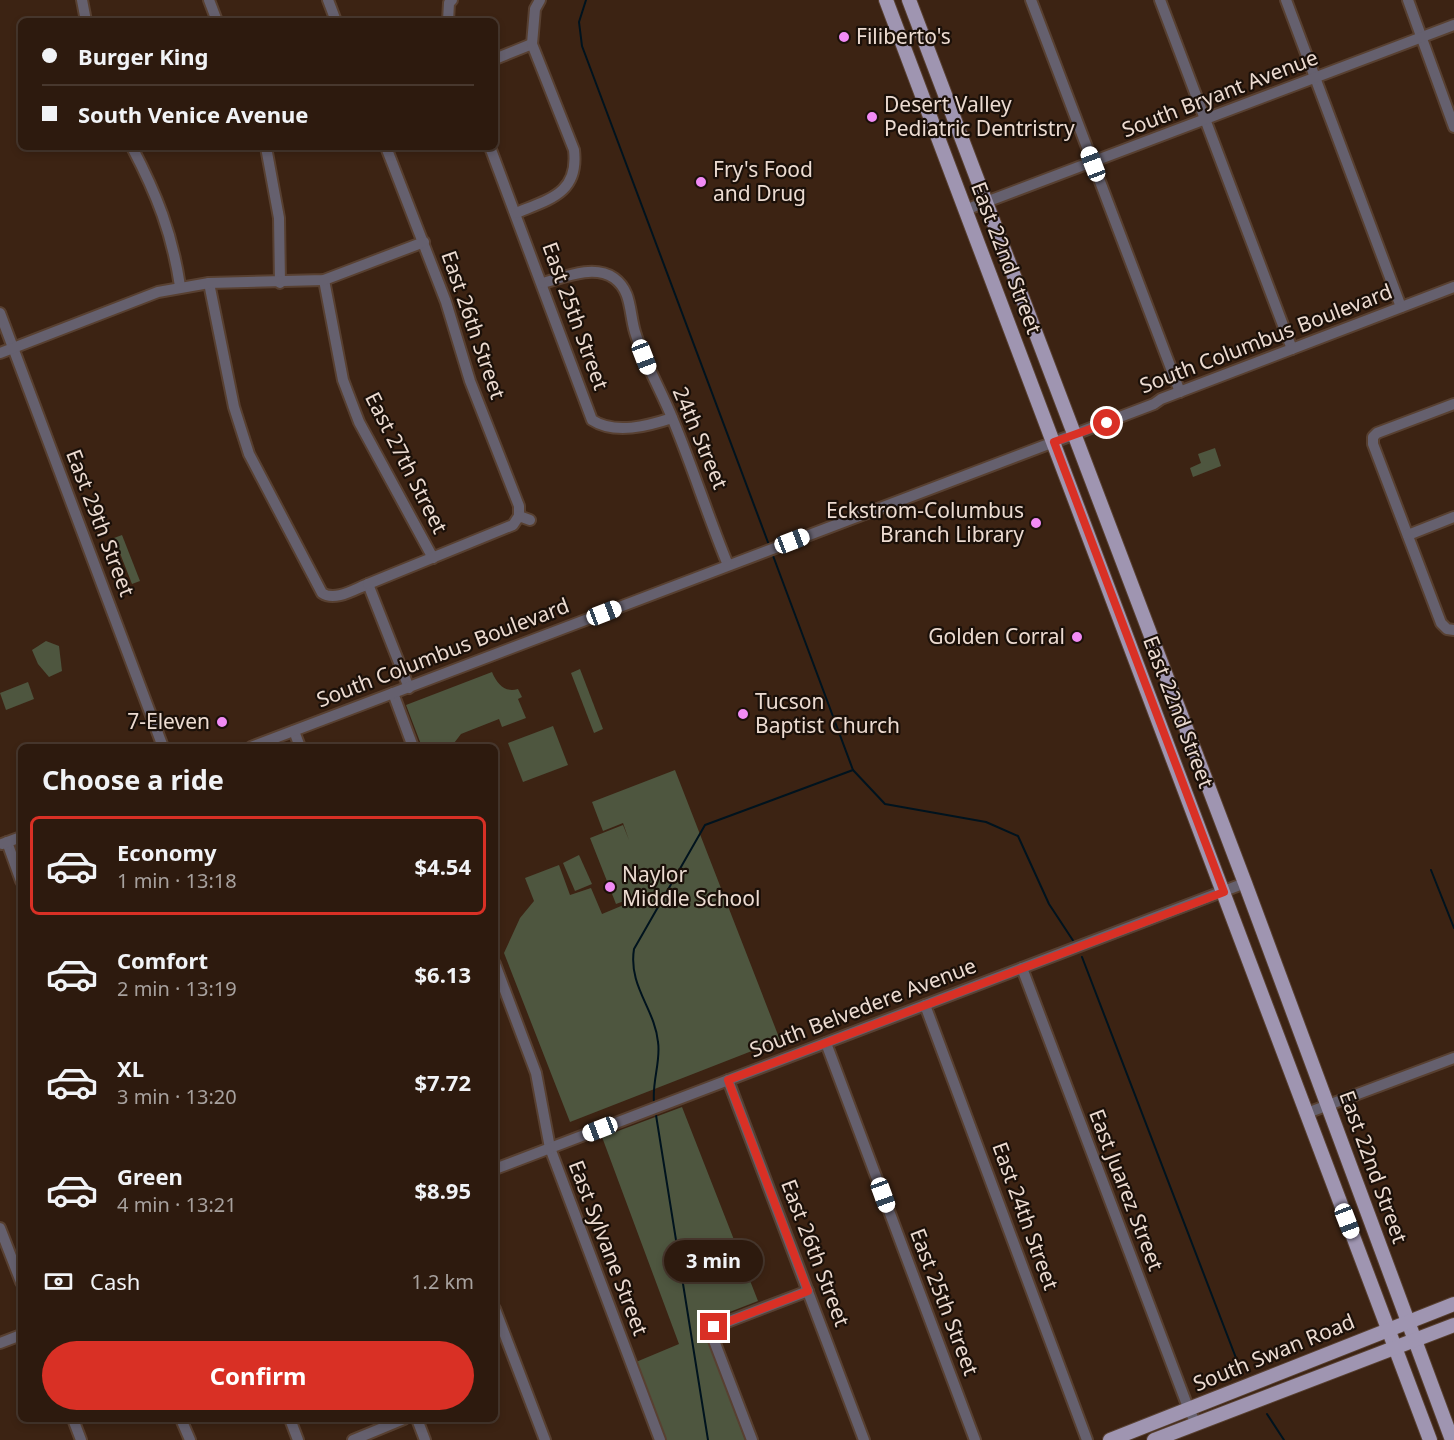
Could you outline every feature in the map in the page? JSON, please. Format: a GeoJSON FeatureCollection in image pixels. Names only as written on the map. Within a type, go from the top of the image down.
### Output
{"type":"FeatureCollection","features":[{"type":"Feature","properties":{"kind":"main road","name":"East 22nd Street"},"geometry":{"type":"LineString","coordinates":[[886,0],[1430,1440]]}},
{"type":"Feature","properties":{"kind":"main road","name":"East 22nd Street"},"geometry":{"type":"LineString","coordinates":[[909,0],[1245,884],[1452,1440]]}},
{"type":"Feature","properties":{"kind":"main road","name":"South Swan Road"},"geometry":{"type":"LineString","coordinates":[[1110,1440],[1454,1304]]}},
{"type":"Feature","properties":{"kind":"main road","name":"South Swan Road"},"geometry":{"type":"LineString","coordinates":[[1154,1440],[1454,1325]]}},
{"type":"Feature","properties":{"kind":"street"},"geometry":{"type":"LineString","coordinates":[[82,0],[85,18]]}},
{"type":"Feature","properties":{"kind":"street"},"geometry":{"type":"LineString","coordinates":[[209,0],[216,18]]}},
{"type":"Feature","properties":{"kind":"street"},"geometry":{"type":"LineString","coordinates":[[328,0],[335,18]]}},
{"type":"Feature","properties":{"kind":"street"},"geometry":{"type":"LineString","coordinates":[[448,18],[449,3],[452,0]]}},
{"type":"Feature","properties":{"kind":"street"},"geometry":{"type":"LineString","coordinates":[[516,213],[563,191],[572,179],[576,165],[574,150],[532,44],[535,9],[540,0]]}},
{"type":"Feature","properties":{"kind":"street"},"geometry":{"type":"LineString","coordinates":[[1031,0],[1180,392]]}},
{"type":"Feature","properties":{"kind":"street"},"geometry":{"type":"LineString","coordinates":[[1160,0],[1292,350]]}},
{"type":"Feature","properties":{"kind":"street"},"geometry":{"type":"LineString","coordinates":[[1286,0],[1401,307]]}},
{"type":"Feature","properties":{"kind":"street"},"geometry":{"type":"LineString","coordinates":[[1408,0],[1454,127]]}},
{"type":"Feature","properties":{"kind":"street","name":"South Bryant Avenue"},"geometry":{"type":"LineString","coordinates":[[965,210],[1093,164],[1454,25]]}},
{"type":"Feature","properties":{"kind":"street"},"geometry":{"type":"LineString","coordinates":[[498,58],[532,44]]}},
{"type":"Feature","properties":{"kind":"street"},"geometry":{"type":"LineString","coordinates":[[133,150],[164,212],[171,235],[180,286]]}},
{"type":"Feature","properties":{"kind":"street"},"geometry":{"type":"LineString","coordinates":[[267,150],[279,218],[280,283]]}},
{"type":"Feature","properties":{"kind":"street","name":"East 26th Street"},"geometry":{"type":"LineString","coordinates":[[387,150],[446,302],[470,381],[524,518],[513,525],[433,558]]}},
{"type":"Feature","properties":{"kind":"street","name":"East 25th Street"},"geometry":{"type":"LineString","coordinates":[[491,150],[543,283],[592,420],[603,427],[620,428],[672,418]]}},
{"type":"Feature","properties":{"kind":"street"},"geometry":{"type":"LineString","coordinates":[[0,352],[141,297],[180,286],[324,280],[424,242]]}},
{"type":"Feature","properties":{"kind":"street","name":"24th Street"},"geometry":{"type":"LineString","coordinates":[[543,283],[575,274],[601,272],[620,282],[627,296],[634,330],[650,373],[672,418],[711,516],[716,521],[730,564]]}},
{"type":"Feature","properties":{"kind":"street","name":"East 27th Street"},"geometry":{"type":"LineString","coordinates":[[324,280],[344,380],[359,422],[433,558]]}},
{"type":"Feature","properties":{"kind":"street"},"geometry":{"type":"LineString","coordinates":[[209,283],[234,407],[249,454],[325,599],[433,558]]}},
{"type":"Feature","properties":{"kind":"street","name":"South Columbus Boulevard"},"geometry":{"type":"LineString","coordinates":[[259,744],[1073,435],[1454,287]]}},
{"type":"Feature","properties":{"kind":"street","name":"East 29th Street"},"geometry":{"type":"LineString","coordinates":[[0,313],[163,744]]}},
{"type":"Feature","properties":{"kind":"street"},"geometry":{"type":"LineString","coordinates":[[1447,630],[1441,623],[1373,444],[1373,437],[1377,433],[1454,404]]}},
{"type":"Feature","properties":{"kind":"street"},"geometry":{"type":"LineString","coordinates":[[1408,535],[1454,517]]}},
{"type":"Feature","properties":{"kind":"street"},"geometry":{"type":"LineString","coordinates":[[368,584],[409,688]]}},
{"type":"Feature","properties":{"kind":"street"},"geometry":{"type":"LineString","coordinates":[[393,693],[412,744]]}},
{"type":"Feature","properties":{"kind":"street"},"geometry":{"type":"LineString","coordinates":[[294,731],[299,744]]}},
{"type":"Feature","properties":{"kind":"street"},"geometry":{"type":"LineString","coordinates":[[18,838],[3,844],[18,875]]}},
{"type":"Feature","properties":{"kind":"street","name":"South Belvedere Avenue"},"geometry":{"type":"LineString","coordinates":[[498,1168],[1245,884]]}},
{"type":"Feature","properties":{"kind":"street","name":"East Juarez Street"},"geometry":{"type":"LineString","coordinates":[[1022,969],[1189,1410],[1197,1424]]}},
{"type":"Feature","properties":{"kind":"street","name":"East Sylvane Street"},"geometry":{"type":"LineString","coordinates":[[498,972],[536,1073],[550,1148],[660,1440]]}},
{"type":"Feature","properties":{"kind":"street","name":"East 24th Street"},"geometry":{"type":"LineString","coordinates":[[925,1005],[1087,1440]]}},
{"type":"Feature","properties":{"kind":"street","name":"East 25th Street"},"geometry":{"type":"LineString","coordinates":[[826,1043],[975,1440]]}},
{"type":"Feature","properties":{"kind":"street"},"geometry":{"type":"LineString","coordinates":[[1307,1113],[1454,1058]]}},
{"type":"Feature","properties":{"kind":"street","name":"East 26th Street"},"geometry":{"type":"LineString","coordinates":[[728,1080],[864,1440]]}},
{"type":"Feature","properties":{"kind":"street"},"geometry":{"type":"LineString","coordinates":[[0,1228],[18,1274]]}},
{"type":"Feature","properties":{"kind":"street"},"geometry":{"type":"LineString","coordinates":[[752,1440],[713,1338],[714,1327],[808,1291]]}},
{"type":"Feature","properties":{"kind":"street"},"geometry":{"type":"LineString","coordinates":[[498,1317],[545,1440]]}},
{"type":"Feature","properties":{"kind":"street"},"geometry":{"type":"LineString","coordinates":[[0,1343],[18,1336]]}},
{"type":"Feature","properties":{"kind":"street"},"geometry":{"type":"LineString","coordinates":[[74,1422],[81,1440]]}},
{"type":"Feature","properties":{"kind":"street"},"geometry":{"type":"LineString","coordinates":[[183,1422],[190,1440]]}},
{"type":"Feature","properties":{"kind":"street"},"geometry":{"type":"LineString","coordinates":[[291,1422],[298,1440]]}},
{"type":"Feature","properties":{"kind":"street"},"geometry":{"type":"LineString","coordinates":[[352,1440],[397,1422]]}},
{"type":"Feature","properties":{"kind":"street"},"geometry":{"type":"LineString","coordinates":[[418,1422],[425,1440]]}},
{"type":"Feature","properties":{"kind":"green space"},"geometry":{"type":"Polygon","coordinates":[[[1215,448],[1221,466],[1193,477],[1190,468],[1201,463],[1198,454],[1215,448]]]}},
{"type":"Feature","properties":{"kind":"green space"},"geometry":{"type":"Polygon","coordinates":[[[122,535],[140,581],[132,584],[114,538],[122,535]]]}},
{"type":"Feature","properties":{"kind":"green space"},"geometry":{"type":"Polygon","coordinates":[[[46,641],[59,646],[62,671],[49,677],[38,664],[32,650],[46,641]]]}},
{"type":"Feature","properties":{"kind":"green space"},"geometry":{"type":"Polygon","coordinates":[[[580,669],[603,729],[594,733],[571,673],[580,669]]]}},
{"type":"Feature","properties":{"kind":"green space"},"geometry":{"type":"Polygon","coordinates":[[[492,672],[505,689],[518,689],[522,697],[518,699],[526,718],[502,727],[499,719],[461,734],[453,744],[421,744],[406,705],[492,672]]]}},
{"type":"Feature","properties":{"kind":"green space"},"geometry":{"type":"Polygon","coordinates":[[[28,682],[34,699],[6,710],[0,693],[28,682]]]}},
{"type":"Feature","properties":{"kind":"green space"},"geometry":{"type":"Polygon","coordinates":[[[553,726],[568,765],[523,782],[508,743],[553,726]]]}},
{"type":"Feature","properties":{"kind":"green space"},"geometry":{"type":"Polygon","coordinates":[[[675,770],[780,1040],[570,1122],[504,953],[520,918],[534,901],[525,878],[559,865],[570,895],[591,888],[602,914],[650,894],[649,892],[616,904],[590,838],[623,825],[629,840],[623,823],[603,831],[592,802],[675,770]]]}},
{"type":"Feature","properties":{"kind":"green space"},"geometry":{"type":"Polygon","coordinates":[[[579,855],[592,884],[575,891],[563,863],[579,855]]]}},
{"type":"Feature","properties":{"kind":"green space"},"geometry":{"type":"Polygon","coordinates":[[[682,1107],[758,1301],[701,1323],[745,1440],[665,1440],[636,1362],[679,1344],[602,1137],[682,1107]]]}},
{"type":"Feature","properties":{"kind":"waterway"},"geometry":{"type":"LineString","coordinates":[[586,0],[579,22],[582,46],[769,545]]}},
{"type":"Feature","properties":{"kind":"waterway"},"geometry":{"type":"LineString","coordinates":[[654,1102],[658,1042],[656,1030],[635,975],[634,949],[705,825],[853,770],[772,553]]}},
{"type":"Feature","properties":{"kind":"waterway"},"geometry":{"type":"LineString","coordinates":[[853,770],[885,804],[986,822],[1018,836],[1049,904],[1074,942]]}},
{"type":"Feature","properties":{"kind":"waterway"},"geometry":{"type":"LineString","coordinates":[[1431,870],[1454,928]]}},
{"type":"Feature","properties":{"kind":"waterway"},"geometry":{"type":"LineString","coordinates":[[1082,957],[1241,1371]]}},
{"type":"Feature","properties":{"kind":"waterway"},"geometry":{"type":"LineString","coordinates":[[656,1115],[708,1440]]}},
{"type":"Feature","properties":{"kind":"waterway"},"geometry":{"type":"LineString","coordinates":[[1267,1414],[1284,1440]]}},
{"type":"Feature","properties":{"kind":"place","name":"Filiberto's"},"geometry":{"type":"Point","coordinates":[844,37]}},
{"type":"Feature","properties":{"kind":"place","name":"Desert Valley Pediatric Dentristry"},"geometry":{"type":"Point","coordinates":[872,117]}},
{"type":"Feature","properties":{"kind":"place","name":"Fry's Food and Drug"},"geometry":{"type":"Point","coordinates":[701,182]}},
{"type":"Feature","properties":{"kind":"place","name":"Eckstrom-Columbus Branch Library"},"geometry":{"type":"Point","coordinates":[1036,523]}},
{"type":"Feature","properties":{"kind":"place","name":"Golden Corral"},"geometry":{"type":"Point","coordinates":[1077,637]}},
{"type":"Feature","properties":{"kind":"place","name":"Tucson Baptist Church"},"geometry":{"type":"Point","coordinates":[743,714]}},
{"type":"Feature","properties":{"kind":"place","name":"7-Eleven"},"geometry":{"type":"Point","coordinates":[222,722]}},
{"type":"Feature","properties":{"kind":"place","name":"Naylor Middle School"},"geometry":{"type":"Point","coordinates":[610,887]}},
{"type":"Feature","properties":{"kind":"route"},"geometry":{"type":"LineString","coordinates":[[714,1327],[808,1291],[728,1080],[1224,892],[1054,442],[1107,423]]}}]}
